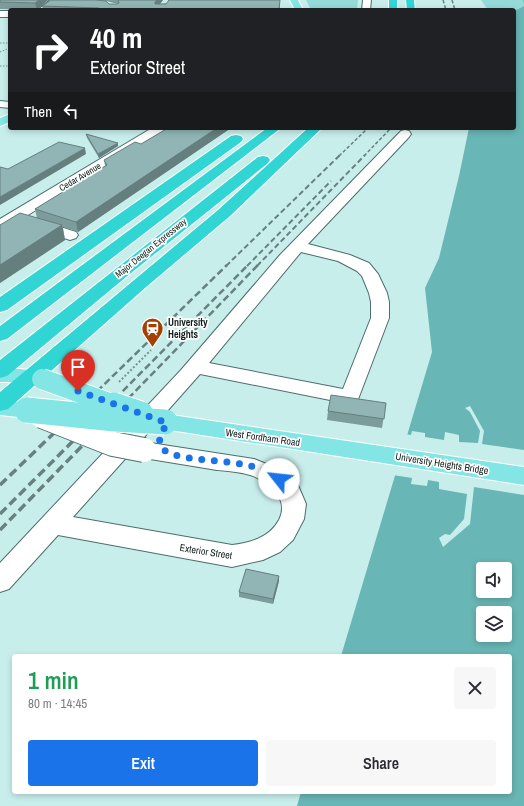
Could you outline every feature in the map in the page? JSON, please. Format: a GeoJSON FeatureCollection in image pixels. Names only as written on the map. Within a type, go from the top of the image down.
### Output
{"type":"FeatureCollection","features":[{"type":"Feature","properties":{"kind":"highway"},"geometry":{"type":"LineString","coordinates":[[0,306],[248,130]]}},
{"type":"Feature","properties":{"kind":"highway","name":"Major Deegan Expressway"},"geometry":{"type":"LineString","coordinates":[[0,335],[272,130]]}},
{"type":"Feature","properties":{"kind":"highway","name":"Major Deegan Expressway"},"geometry":{"type":"LineString","coordinates":[[19,375],[154,245],[301,130]]}},
{"type":"Feature","properties":{"kind":"highway"},"geometry":{"type":"LineString","coordinates":[[9,408],[19,375],[224,213],[314,130]]}},
{"type":"Feature","properties":{"kind":"main road","name":"West Fordham Road"},"geometry":{"type":"LineString","coordinates":[[19,375],[166,422]]}},
{"type":"Feature","properties":{"kind":"main road","name":"West Fordham Road"},"geometry":{"type":"LineString","coordinates":[[9,408],[114,419],[166,422],[361,451]]}},
{"type":"Feature","properties":{"kind":"main road","name":"University Heights Bridge"},"geometry":{"type":"LineString","coordinates":[[361,451],[524,476]]}},
{"type":"Feature","properties":{"kind":"street"},"geometry":{"type":"LineString","coordinates":[[45,8],[55,0]]}},
{"type":"Feature","properties":{"kind":"street","name":"Cedar Avenue"},"geometry":{"type":"LineString","coordinates":[[0,226],[158,130]]}},
{"type":"Feature","properties":{"kind":"street"},"geometry":{"type":"LineString","coordinates":[[0,581],[54,524],[192,371],[297,246],[405,134]]}},
{"type":"Feature","properties":{"kind":"street"},"geometry":{"type":"LineString","coordinates":[[14,218],[70,235]]}},
{"type":"Feature","properties":{"kind":"street"},"geometry":{"type":"LineString","coordinates":[[192,371],[350,397],[380,318],[380,302],[378,293],[370,274],[363,267],[344,258],[297,246]]}},
{"type":"Feature","properties":{"kind":"street","name":"Exterior Street"},"geometry":{"type":"LineString","coordinates":[[9,408],[114,444],[178,456],[254,467],[275,476],[286,487],[294,505],[292,520],[288,530],[281,538],[265,549],[253,553],[232,556],[54,524]]}},
{"type":"Feature","properties":{"kind":"street","name":"Exterior Street"},"geometry":{"type":"LineString","coordinates":[[166,422],[159,444],[163,450],[178,456]]}},
{"type":"Feature","properties":{"kind":"path"},"geometry":{"type":"LineString","coordinates":[[116,385],[151,350]]}},
{"type":"Feature","properties":{"kind":"shaded area"},"geometry":{"type":"Polygon","coordinates":[[[306,0],[358,0],[357,8],[310,8],[306,0]]]}},
{"type":"Feature","properties":{"kind":"shaded area"},"geometry":{"type":"Polygon","coordinates":[[[481,0],[523,0],[524,6],[516,10],[516,8],[487,8],[481,0]]]}},
{"type":"Feature","properties":{"kind":"shaded area"},"geometry":{"type":"Polygon","coordinates":[[[524,6],[524,806],[297,806],[300,794],[512,794],[512,654],[342,654],[432,352],[425,288],[439,258],[469,130],[516,130],[516,10],[524,6]]]}},
{"type":"Feature","properties":{"kind":"pier"},"geometry":{"type":"Polygon","coordinates":[[[470,406],[484,431],[482,444],[524,450],[524,495],[474,487],[470,524],[443,547],[439,538],[445,534],[450,535],[464,519],[467,494],[439,489],[439,482],[428,480],[427,486],[411,484],[412,478],[393,475],[405,434],[411,435],[412,431],[425,433],[425,437],[444,440],[445,432],[459,435],[459,442],[478,443],[480,431],[470,412],[465,408],[470,406]]]}},
{"type":"Feature","properties":{"kind":"building"},"geometry":{"type":"Polygon","coordinates":[[[0,0],[39,0],[35,3],[0,2],[0,0]]]}},
{"type":"Feature","properties":{"kind":"building"},"geometry":{"type":"Polygon","coordinates":[[[51,0],[96,0],[106,1],[109,4],[117,4],[119,3],[118,0],[157,0],[155,4],[166,4],[169,0],[280,0],[279,8],[99,8],[42,6],[51,0]]]}},
{"type":"Feature","properties":{"kind":"building"},"geometry":{"type":"Polygon","coordinates":[[[165,130],[214,130],[76,222],[35,209],[107,165],[104,160],[135,142],[141,144],[165,130]]]}},
{"type":"Feature","properties":{"kind":"building"},"geometry":{"type":"Polygon","coordinates":[[[86,134],[118,143],[98,154],[86,134]]]}},
{"type":"Feature","properties":{"kind":"building"},"geometry":{"type":"Polygon","coordinates":[[[59,142],[85,148],[0,197],[0,167],[8,169],[59,142]]]}},
{"type":"Feature","properties":{"kind":"building"},"geometry":{"type":"Polygon","coordinates":[[[20,213],[62,225],[0,265],[0,225],[20,213]]]}},
{"type":"Feature","properties":{"kind":"building"},"geometry":{"type":"Polygon","coordinates":[[[331,395],[386,403],[384,419],[328,411],[331,395]]]}},
{"type":"Feature","properties":{"kind":"building"},"geometry":{"type":"Polygon","coordinates":[[[246,569],[279,576],[273,599],[239,592],[246,569]]]}},
{"type":"Feature","properties":{"kind":"railway"},"geometry":{"type":"LineString","coordinates":[[443,0],[445,8]]}},
{"type":"Feature","properties":{"kind":"railway"},"geometry":{"type":"LineString","coordinates":[[452,0],[454,8]]}},
{"type":"Feature","properties":{"kind":"railway"},"geometry":{"type":"LineString","coordinates":[[339,156],[366,130]]}},
{"type":"Feature","properties":{"kind":"railway"},"geometry":{"type":"LineString","coordinates":[[364,156],[389,130]]}},
{"type":"Feature","properties":{"kind":"railway"},"geometry":{"type":"LineString","coordinates":[[226,266],[340,155]]}},
{"type":"Feature","properties":{"kind":"railway"},"geometry":{"type":"LineString","coordinates":[[257,266],[365,155]]}},
{"type":"Feature","properties":{"kind":"railway"},"geometry":{"type":"LineString","coordinates":[[247,266],[331,181]]}},
{"type":"Feature","properties":{"kind":"railway"},"geometry":{"type":"LineString","coordinates":[[82,406],[227,265]]}},
{"type":"Feature","properties":{"kind":"railway"},"geometry":{"type":"LineString","coordinates":[[108,406],[248,265]]}},
{"type":"Feature","properties":{"kind":"railway"},"geometry":{"type":"LineString","coordinates":[[121,406],[258,265]]}},
{"type":"Feature","properties":{"kind":"railway"},"geometry":{"type":"LineString","coordinates":[[0,485],[83,405]]}},
{"type":"Feature","properties":{"kind":"railway"},"geometry":{"type":"LineString","coordinates":[[0,530],[122,405]]}},
{"type":"Feature","properties":{"kind":"railway"},"geometry":{"type":"LineString","coordinates":[[0,514],[108,406]]}},
{"type":"Feature","properties":{"kind":"place","name":"University Heights"},"geometry":{"type":"Point","coordinates":[153,348]}},
{"type":"Feature","properties":{"kind":"route"},"geometry":{"type":"LineString","coordinates":[[78,391],[167,423],[160,437],[159,444],[163,450],[169,453],[178,456],[254,467],[270,473],[279,479]]}}]}
